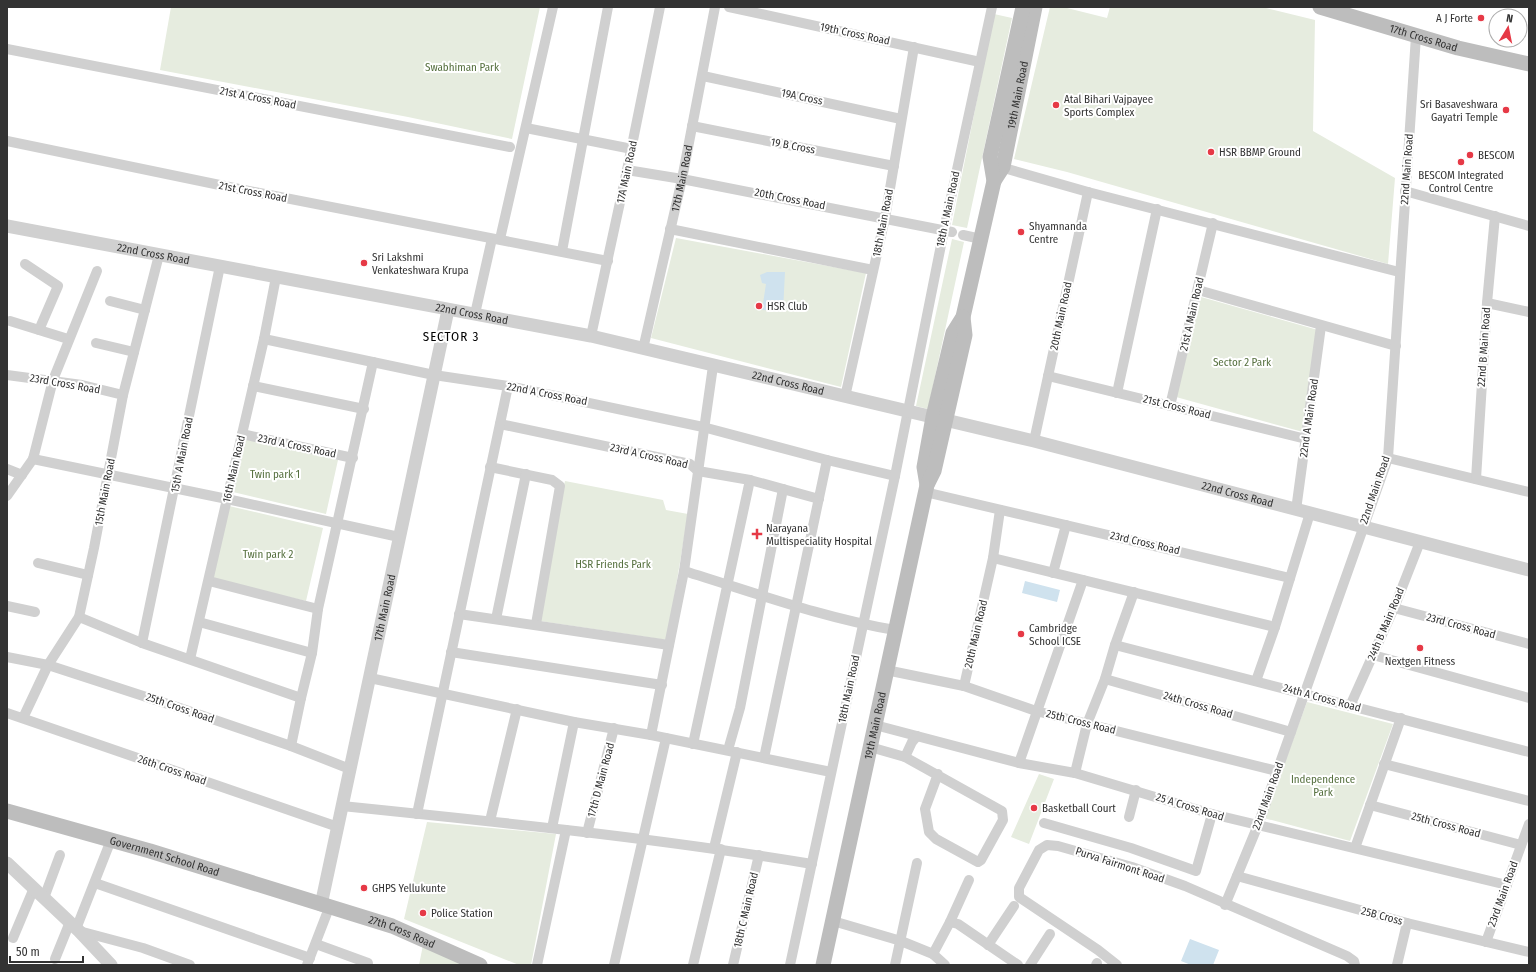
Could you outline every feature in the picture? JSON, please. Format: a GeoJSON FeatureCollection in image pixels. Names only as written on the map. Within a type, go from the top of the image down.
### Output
{"type":"FeatureCollection","features":[{"type":"Feature","properties":{"kind":"main road","name":"19th Main Road"},"geometry":{"type":"LineString","coordinates":[[997,166],[990,157],[1022,7]]}},
{"type":"Feature","properties":{"kind":"main road","name":"19th Main Road"},"geometry":{"type":"LineString","coordinates":[[824,965],[926,489],[934,471],[939,419],[953,334],[963,316],[1035,7]]}},
{"type":"Feature","properties":{"kind":"main road","name":"17th Cross Road"},"geometry":{"type":"LineString","coordinates":[[1320,7],[1458,48],[1529,64]]}},
{"type":"Feature","properties":{"kind":"main road","name":"Government School Road"},"geometry":{"type":"LineString","coordinates":[[7,811],[111,840],[325,906]]}},
{"type":"Feature","properties":{"kind":"main road","name":"27th Cross Road"},"geometry":{"type":"LineString","coordinates":[[325,906],[392,926],[480,965]]}},
{"type":"Feature","properties":{"kind":"street"},"geometry":{"type":"LineString","coordinates":[[475,314],[526,128],[554,7]]}},
{"type":"Feature","properties":{"kind":"street"},"geometry":{"type":"LineString","coordinates":[[562,251],[608,7]]}},
{"type":"Feature","properties":{"kind":"street","name":"17A Main Road"},"geometry":{"type":"LineString","coordinates":[[591,336],[632,149],[660,7]]}},
{"type":"Feature","properties":{"kind":"street","name":"17th Main Road"},"geometry":{"type":"LineString","coordinates":[[643,349],[682,179],[703,76],[715,7]]}},
{"type":"Feature","properties":{"kind":"street","name":"19th Cross Road"},"geometry":{"type":"LineString","coordinates":[[729,7],[980,62]]}},
{"type":"Feature","properties":{"kind":"street","name":"18th A Main Road"},"geometry":{"type":"LineString","coordinates":[[906,412],[948,231],[992,7]]}},
{"type":"Feature","properties":{"kind":"street","name":"22nd Main Road"},"geometry":{"type":"LineString","coordinates":[[1225,905],[1258,825],[1362,527],[1388,458],[1396,346],[1399,272],[1416,36]]}},
{"type":"Feature","properties":{"kind":"street","name":"18th Main Road"},"geometry":{"type":"LineString","coordinates":[[845,397],[885,218],[914,47]]}},
{"type":"Feature","properties":{"kind":"street","name":"21st A Cross Road"},"geometry":{"type":"LineString","coordinates":[[7,48],[510,147]]}},
{"type":"Feature","properties":{"kind":"street","name":"19A Cross"},"geometry":{"type":"LineString","coordinates":[[703,76],[901,119]]}},
{"type":"Feature","properties":{"kind":"street","name":"19 B Cross"},"geometry":{"type":"LineString","coordinates":[[692,126],[894,166]]}},
{"type":"Feature","properties":{"kind":"street"},"geometry":{"type":"LineString","coordinates":[[526,128],[632,149]]}},
{"type":"Feature","properties":{"kind":"street","name":"21st Cross Road"},"geometry":{"type":"LineString","coordinates":[[7,141],[496,241],[562,251],[608,261]]}},
{"type":"Feature","properties":{"kind":"street"},"geometry":{"type":"LineString","coordinates":[[997,166],[1088,192],[1214,223],[1399,272]]}},
{"type":"Feature","properties":{"kind":"street","name":"20th Cross Road"},"geometry":{"type":"LineString","coordinates":[[627,170],[682,179],[948,231]]}},
{"type":"Feature","properties":{"kind":"street","name":"20th Main Road"},"geometry":{"type":"LineString","coordinates":[[1034,441],[1088,192]]}},
{"type":"Feature","properties":{"kind":"street"},"geometry":{"type":"LineString","coordinates":[[1405,192],[1529,226]]}},
{"type":"Feature","properties":{"kind":"street"},"geometry":{"type":"LineString","coordinates":[[1117,393],[1156,209]]}},
{"type":"Feature","properties":{"kind":"street","name":"22nd B Main Road"},"geometry":{"type":"LineString","coordinates":[[1476,479],[1487,303],[1495,216]]}},
{"type":"Feature","properties":{"kind":"street","name":"21st A Main Road"},"geometry":{"type":"LineString","coordinates":[[1170,406],[1214,223]]}},
{"type":"Feature","properties":{"kind":"street","name":"22nd Cross Road"},"geometry":{"type":"LineString","coordinates":[[7,226],[591,336],[906,412],[1034,441],[1529,570]]}},
{"type":"Feature","properties":{"kind":"street"},"geometry":{"type":"LineString","coordinates":[[670,229],[873,270]]}},
{"type":"Feature","properties":{"kind":"street"},"geometry":{"type":"LineString","coordinates":[[963,235],[981,239]]}},
{"type":"Feature","properties":{"kind":"street","name":"15th Main Road"},"geometry":{"type":"LineString","coordinates":[[23,718],[48,664],[79,617],[123,396],[159,255]]}},
{"type":"Feature","properties":{"kind":"street"},"geometry":{"type":"LineString","coordinates":[[26,264],[58,286],[39,330]]}},
{"type":"Feature","properties":{"kind":"street","name":"15th A Main Road"},"geometry":{"type":"LineString","coordinates":[[142,643],[220,266]]}},
{"type":"Feature","properties":{"kind":"street"},"geometry":{"type":"LineString","coordinates":[[7,496],[33,458],[53,380],[68,339],[97,271]]}},
{"type":"Feature","properties":{"kind":"street","name":"16th Main Road"},"geometry":{"type":"LineString","coordinates":[[190,659],[264,339],[276,277]]}},
{"type":"Feature","properties":{"kind":"street"},"geometry":{"type":"LineString","coordinates":[[1198,290],[1396,346]]}},
{"type":"Feature","properties":{"kind":"street"},"geometry":{"type":"LineString","coordinates":[[110,301],[145,310]]}},
{"type":"Feature","properties":{"kind":"street"},"geometry":{"type":"LineString","coordinates":[[1487,303],[1529,312]]}},
{"type":"Feature","properties":{"kind":"street","name":"17th Main Road"},"geometry":{"type":"LineString","coordinates":[[325,906],[342,806],[448,310]]}},
{"type":"Feature","properties":{"kind":"street"},"geometry":{"type":"LineString","coordinates":[[10,321],[68,339]]}},
{"type":"Feature","properties":{"kind":"street","name":"22nd A Main Road"},"geometry":{"type":"LineString","coordinates":[[1296,510],[1321,326]]}},
{"type":"Feature","properties":{"kind":"street","name":"22nd A Cross Road"},"geometry":{"type":"LineString","coordinates":[[264,339],[434,375],[508,386],[703,426],[827,460],[895,476]]}},
{"type":"Feature","properties":{"kind":"street"},"geometry":{"type":"LineString","coordinates":[[96,343],[134,352]]}},
{"type":"Feature","properties":{"kind":"street"},"geometry":{"type":"LineString","coordinates":[[291,746],[312,653],[318,608],[364,409],[373,362]]}},
{"type":"Feature","properties":{"kind":"street"},"geometry":{"type":"LineString","coordinates":[[651,735],[684,571],[703,426],[713,366]]}},
{"type":"Feature","properties":{"kind":"street","name":"23rd Cross Road"},"geometry":{"type":"LineString","coordinates":[[7,375],[82,385],[123,396]]}},
{"type":"Feature","properties":{"kind":"street","name":"21st Cross Road"},"geometry":{"type":"LineString","coordinates":[[1048,376],[1306,439]]}},
{"type":"Feature","properties":{"kind":"street"},"geometry":{"type":"LineString","coordinates":[[253,386],[364,409]]}},
{"type":"Feature","properties":{"kind":"street"},"geometry":{"type":"LineString","coordinates":[[417,814],[508,386]]}},
{"type":"Feature","properties":{"kind":"street","name":"18th Main Road"},"geometry":{"type":"LineString","coordinates":[[790,965],[895,476],[906,412]]}},
{"type":"Feature","properties":{"kind":"street","name":"23rd A Cross Road"},"geometry":{"type":"LineString","coordinates":[[500,424],[690,464],[698,471],[750,480],[819,499]]}},
{"type":"Feature","properties":{"kind":"street","name":"23rd A Cross Road"},"geometry":{"type":"LineString","coordinates":[[242,434],[353,458]]}},
{"type":"Feature","properties":{"kind":"street"},"geometry":{"type":"LineString","coordinates":[[33,458],[399,537]]}},
{"type":"Feature","properties":{"kind":"street"},"geometry":{"type":"LineString","coordinates":[[1388,458],[1529,492]]}},
{"type":"Feature","properties":{"kind":"street"},"geometry":{"type":"LineString","coordinates":[[764,758],[827,460]]}},
{"type":"Feature","properties":{"kind":"street"},"geometry":{"type":"LineString","coordinates":[[490,467],[552,480],[560,486],[536,624]]}},
{"type":"Feature","properties":{"kind":"street"},"geometry":{"type":"LineString","coordinates":[[7,469],[22,475]]}},
{"type":"Feature","properties":{"kind":"street"},"geometry":{"type":"LineString","coordinates":[[496,619],[526,474]]}},
{"type":"Feature","properties":{"kind":"street"},"geometry":{"type":"LineString","coordinates":[[693,744],[750,480]]}},
{"type":"Feature","properties":{"kind":"street"},"geometry":{"type":"LineString","coordinates":[[693,965],[718,848],[732,751],[783,489]]}},
{"type":"Feature","properties":{"kind":"street","name":"23rd Cross Road"},"geometry":{"type":"LineString","coordinates":[[926,489],[1000,510],[1066,524],[1290,578]]}},
{"type":"Feature","properties":{"kind":"street","name":"20th Main Road"},"geometry":{"type":"LineString","coordinates":[[964,686],[993,558],[1000,510]]}},
{"type":"Feature","properties":{"kind":"street"},"geometry":{"type":"LineString","coordinates":[[1256,681],[1275,628],[1310,513]]}},
{"type":"Feature","properties":{"kind":"street"},"geometry":{"type":"LineString","coordinates":[[1053,573],[1066,524]]}},
{"type":"Feature","properties":{"kind":"street","name":"24th B Main Road"},"geometry":{"type":"LineString","coordinates":[[1350,706],[1374,655],[1420,542]]}},
{"type":"Feature","properties":{"kind":"street"},"geometry":{"type":"LineString","coordinates":[[993,558],[1275,628]]}},
{"type":"Feature","properties":{"kind":"street"},"geometry":{"type":"LineString","coordinates":[[38,563],[88,575]]}},
{"type":"Feature","properties":{"kind":"street"},"geometry":{"type":"LineString","coordinates":[[684,571],[796,606],[863,624],[895,630]]}},
{"type":"Feature","properties":{"kind":"street"},"geometry":{"type":"LineString","coordinates":[[1019,763],[1083,580]]}},
{"type":"Feature","properties":{"kind":"street"},"geometry":{"type":"LineString","coordinates":[[209,581],[318,608]]}},
{"type":"Feature","properties":{"kind":"street"},"geometry":{"type":"LineString","coordinates":[[1075,773],[1087,724],[1105,679],[1115,645],[1134,592]]}},
{"type":"Feature","properties":{"kind":"street"},"geometry":{"type":"LineString","coordinates":[[7,606],[35,612]]}},
{"type":"Feature","properties":{"kind":"street","name":"23rd Cross Road"},"geometry":{"type":"LineString","coordinates":[[1394,608],[1529,644]]}},
{"type":"Feature","properties":{"kind":"street"},"geometry":{"type":"LineString","coordinates":[[459,614],[536,624],[670,645]]}},
{"type":"Feature","properties":{"kind":"street"},"geometry":{"type":"LineString","coordinates":[[79,617],[142,643],[302,698]]}},
{"type":"Feature","properties":{"kind":"street"},"geometry":{"type":"LineString","coordinates":[[199,622],[312,653]]}},
{"type":"Feature","properties":{"kind":"street","name":"24th A Cross Road"},"geometry":{"type":"LineString","coordinates":[[1115,645],[1529,752]]}},
{"type":"Feature","properties":{"kind":"street"},"geometry":{"type":"LineString","coordinates":[[451,652],[662,685]]}},
{"type":"Feature","properties":{"kind":"street"},"geometry":{"type":"LineString","coordinates":[[1374,655],[1529,698]]}},
{"type":"Feature","properties":{"kind":"street","name":"25th Cross Road"},"geometry":{"type":"LineString","coordinates":[[7,657],[48,664],[291,746],[350,770]]}},
{"type":"Feature","properties":{"kind":"street","name":"25th Cross Road"},"geometry":{"type":"LineString","coordinates":[[886,670],[964,686],[1036,711],[1277,771]]}},
{"type":"Feature","properties":{"kind":"street"},"geometry":{"type":"LineString","coordinates":[[370,678],[574,722],[651,735],[831,772]]}},
{"type":"Feature","properties":{"kind":"street","name":"24th Cross Road"},"geometry":{"type":"LineString","coordinates":[[1105,679],[1291,732]]}},
{"type":"Feature","properties":{"kind":"street"},"geometry":{"type":"LineString","coordinates":[[490,821],[517,709]]}},
{"type":"Feature","properties":{"kind":"street","name":"26th Cross Road"},"geometry":{"type":"LineString","coordinates":[[7,713],[338,827]]}},
{"type":"Feature","properties":{"kind":"street"},"geometry":{"type":"LineString","coordinates":[[1355,848],[1401,718]]}},
{"type":"Feature","properties":{"kind":"street"},"geometry":{"type":"LineString","coordinates":[[552,828],[574,722]]}},
{"type":"Feature","properties":{"kind":"street","name":"25 A Cross Road"},"geometry":{"type":"LineString","coordinates":[[875,725],[1019,763],[1075,773],[1136,790],[1212,814],[1507,885]]}},
{"type":"Feature","properties":{"kind":"street","name":"17th D Main Road"},"geometry":{"type":"LineString","coordinates":[[587,833],[614,728]]}},
{"type":"Feature","properties":{"kind":"street"},"geometry":{"type":"LineString","coordinates":[[905,757],[917,736]]}},
{"type":"Feature","properties":{"kind":"street"},"geometry":{"type":"LineString","coordinates":[[614,965],[666,738]]}},
{"type":"Feature","properties":{"kind":"street"},"geometry":{"type":"LineString","coordinates":[[870,747],[905,757],[938,774],[1002,811],[1003,820],[981,860],[978,862],[936,839],[929,832],[925,809],[938,774]]}},
{"type":"Feature","properties":{"kind":"street"},"geometry":{"type":"LineString","coordinates":[[1384,764],[1529,801]]}},
{"type":"Feature","properties":{"kind":"street"},"geometry":{"type":"LineString","coordinates":[[1129,817],[1136,790]]}},
{"type":"Feature","properties":{"kind":"street","name":"25th Cross Road"},"geometry":{"type":"LineString","coordinates":[[1370,805],[1521,845]]}},
{"type":"Feature","properties":{"kind":"street"},"geometry":{"type":"LineString","coordinates":[[342,806],[490,821],[718,848],[812,864]]}},
{"type":"Feature","properties":{"kind":"street"},"geometry":{"type":"LineString","coordinates":[[1044,823],[1131,848],[1196,871],[1212,814]]}},
{"type":"Feature","properties":{"kind":"street","name":"23rd Main Road"},"geometry":{"type":"LineString","coordinates":[[1486,942],[1529,824]]}},
{"type":"Feature","properties":{"kind":"street"},"geometry":{"type":"LineString","coordinates":[[537,965],[566,830]]}},
{"type":"Feature","properties":{"kind":"street"},"geometry":{"type":"LineString","coordinates":[[55,959],[75,927],[95,883],[111,840]]}},
{"type":"Feature","properties":{"kind":"street","name":"Purva Fairmont Road"},"geometry":{"type":"LineString","coordinates":[[1117,965],[1019,897],[1019,888],[1039,850],[1043,847],[1058,846],[1121,863],[1184,886],[1225,905],[1347,956],[1354,961],[1355,965]]}},
{"type":"Feature","properties":{"kind":"street"},"geometry":{"type":"LineString","coordinates":[[44,898],[60,855]]}},
{"type":"Feature","properties":{"kind":"street","name":"18th C Main Road"},"geometry":{"type":"LineString","coordinates":[[734,965],[759,855]]}},
{"type":"Feature","properties":{"kind":"street"},"geometry":{"type":"LineString","coordinates":[[7,863],[75,927],[111,965]]}},
{"type":"Feature","properties":{"kind":"street"},"geometry":{"type":"LineString","coordinates":[[895,965],[917,863]]}},
{"type":"Feature","properties":{"kind":"street","name":"25B Cross"},"geometry":{"type":"LineString","coordinates":[[1237,876],[1407,923],[1529,952]]}},
{"type":"Feature","properties":{"kind":"street"},"geometry":{"type":"LineString","coordinates":[[933,954],[950,922],[969,880]]}},
{"type":"Feature","properties":{"kind":"street"},"geometry":{"type":"LineString","coordinates":[[95,883],[309,962],[316,944],[325,906]]}},
{"type":"Feature","properties":{"kind":"street"},"geometry":{"type":"LineString","coordinates":[[13,938],[34,888]]}},
{"type":"Feature","properties":{"kind":"street"},"geometry":{"type":"LineString","coordinates":[[988,945],[1014,906]]}},
{"type":"Feature","properties":{"kind":"street"},"geometry":{"type":"LineString","coordinates":[[833,922],[901,941],[933,954],[945,965]]}},
{"type":"Feature","properties":{"kind":"street"},"geometry":{"type":"LineString","coordinates":[[950,922],[958,924],[1018,965]]}},
{"type":"Feature","properties":{"kind":"street"},"geometry":{"type":"LineString","coordinates":[[1397,965],[1407,923]]}},
{"type":"Feature","properties":{"kind":"street"},"geometry":{"type":"LineString","coordinates":[[75,927],[143,948],[190,965]]}},
{"type":"Feature","properties":{"kind":"street"},"geometry":{"type":"LineString","coordinates":[[1030,965],[1050,934]]}},
{"type":"Feature","properties":{"kind":"street"},"geometry":{"type":"LineString","coordinates":[[316,944],[368,963]]}},
{"type":"Feature","properties":{"kind":"green space","name":"Swabhiman Park"},"geometry":{"type":"Polygon","coordinates":[[[171,7],[540,7],[512,139],[408,117],[160,70],[171,7]]]}},
{"type":"Feature","properties":{"kind":"green space","name":"HSR BBMP Ground"},"geometry":{"type":"Polygon","coordinates":[[[1050,7],[1063,7],[1107,18],[1110,7],[1262,7],[1315,20],[1313,131],[1395,178],[1388,264],[1067,172],[1014,159],[1050,7]]]}},
{"type":"Feature","properties":{"kind":"green space"},"geometry":{"type":"Polygon","coordinates":[[[994,14],[1012,18],[967,228],[952,225],[994,14]]]}},
{"type":"Feature","properties":{"kind":"green space","name":"HSR Club"},"geometry":{"type":"Polygon","coordinates":[[[676,238],[866,273],[841,387],[651,338],[676,238]]]}},
{"type":"Feature","properties":{"kind":"green space"},"geometry":{"type":"Polygon","coordinates":[[[952,239],[964,242],[928,409],[916,406],[952,239]]]}},
{"type":"Feature","properties":{"kind":"green space","name":"Sector 2 Park"},"geometry":{"type":"Polygon","coordinates":[[[1201,297],[1318,330],[1303,432],[1176,397],[1201,297]]]}},
{"type":"Feature","properties":{"kind":"green space","name":"Twin park 1"},"geometry":{"type":"Polygon","coordinates":[[[246,439],[338,460],[326,514],[233,492],[246,439]]]}},
{"type":"Feature","properties":{"kind":"green space","name":"HSR Friends Park"},"geometry":{"type":"Polygon","coordinates":[[[565,481],[663,500],[666,510],[688,514],[667,640],[533,620],[565,481]]]}},
{"type":"Feature","properties":{"kind":"green space","name":"Twin park 2"},"geometry":{"type":"Polygon","coordinates":[[[229,506],[323,528],[306,601],[212,579],[229,506]]]}},
{"type":"Feature","properties":{"kind":"green space","name":"Independence Park"},"geometry":{"type":"Polygon","coordinates":[[[1307,702],[1393,724],[1350,841],[1264,818],[1307,702]]]}},
{"type":"Feature","properties":{"kind":"green space","name":"Basketball Court"},"geometry":{"type":"Polygon","coordinates":[[[1039,774],[1054,779],[1029,844],[1011,837],[1039,774]]]}},
{"type":"Feature","properties":{"kind":"green space"},"geometry":{"type":"Polygon","coordinates":[[[427,822],[556,834],[531,965],[519,965],[404,919],[427,822]]]}},
{"type":"Feature","properties":{"kind":"green space"},"geometry":{"type":"Polygon","coordinates":[[[423,945],[467,965],[419,965],[423,945]]]}},
{"type":"Feature","properties":{"kind":"water"},"geometry":{"type":"Polygon","coordinates":[[[767,272],[785,272],[783,311],[762,310],[766,284],[762,283],[760,275],[767,272]]]}},
{"type":"Feature","properties":{"kind":"water"},"geometry":{"type":"Polygon","coordinates":[[[1025,581],[1060,590],[1057,602],[1022,593],[1025,581]]]}},
{"type":"Feature","properties":{"kind":"water"},"geometry":{"type":"Polygon","coordinates":[[[1190,939],[1219,950],[1213,965],[1191,965],[1181,961],[1190,939]]]}},
{"type":"Feature","properties":{"kind":"place","name":"A J Forte"},"geometry":{"type":"Point","coordinates":[1481,18]}},
{"type":"Feature","properties":{"kind":"place","name":"Atal Bihari Vajpayee Sports Complex"},"geometry":{"type":"Point","coordinates":[1056,105]}},
{"type":"Feature","properties":{"kind":"place","name":"Sri Basaveshwara Gayatri Temple"},"geometry":{"type":"Point","coordinates":[1506,110]}},
{"type":"Feature","properties":{"kind":"place","name":"HSR BBMP Ground"},"geometry":{"type":"Point","coordinates":[1211,152]}},
{"type":"Feature","properties":{"kind":"place","name":"BESCOM"},"geometry":{"type":"Point","coordinates":[1470,155]}},
{"type":"Feature","properties":{"kind":"place","name":"BESCOM Integrated Control Centre"},"geometry":{"type":"Point","coordinates":[1461,162]}},
{"type":"Feature","properties":{"kind":"place","name":"Shyamnanda Centre"},"geometry":{"type":"Point","coordinates":[1021,232]}},
{"type":"Feature","properties":{"kind":"place","name":"Sri Lakshmi Venkateshwara Krupa"},"geometry":{"type":"Point","coordinates":[364,263]}},
{"type":"Feature","properties":{"kind":"place","name":"HSR Club"},"geometry":{"type":"Point","coordinates":[759,306]}},
{"type":"Feature","properties":{"kind":"place","name":"Narayana Multispeciality Hospital"},"geometry":{"type":"Point","coordinates":[757,534]}},
{"type":"Feature","properties":{"kind":"place","name":"Cambridge School ICSE"},"geometry":{"type":"Point","coordinates":[1021,634]}},
{"type":"Feature","properties":{"kind":"place","name":"Nextgen Fitness"},"geometry":{"type":"Point","coordinates":[1420,648]}},
{"type":"Feature","properties":{"kind":"place","name":"Basketball Court"},"geometry":{"type":"Point","coordinates":[1034,808]}},
{"type":"Feature","properties":{"kind":"place","name":"GHPS Yellukunte"},"geometry":{"type":"Point","coordinates":[364,888]}},
{"type":"Feature","properties":{"kind":"place","name":"Police Station"},"geometry":{"type":"Point","coordinates":[423,913]}},
{"type":"Feature","properties":{"kind":"district","name":"SECTOR 3"},"geometry":{"type":"Point","coordinates":[451,336]}}]}
